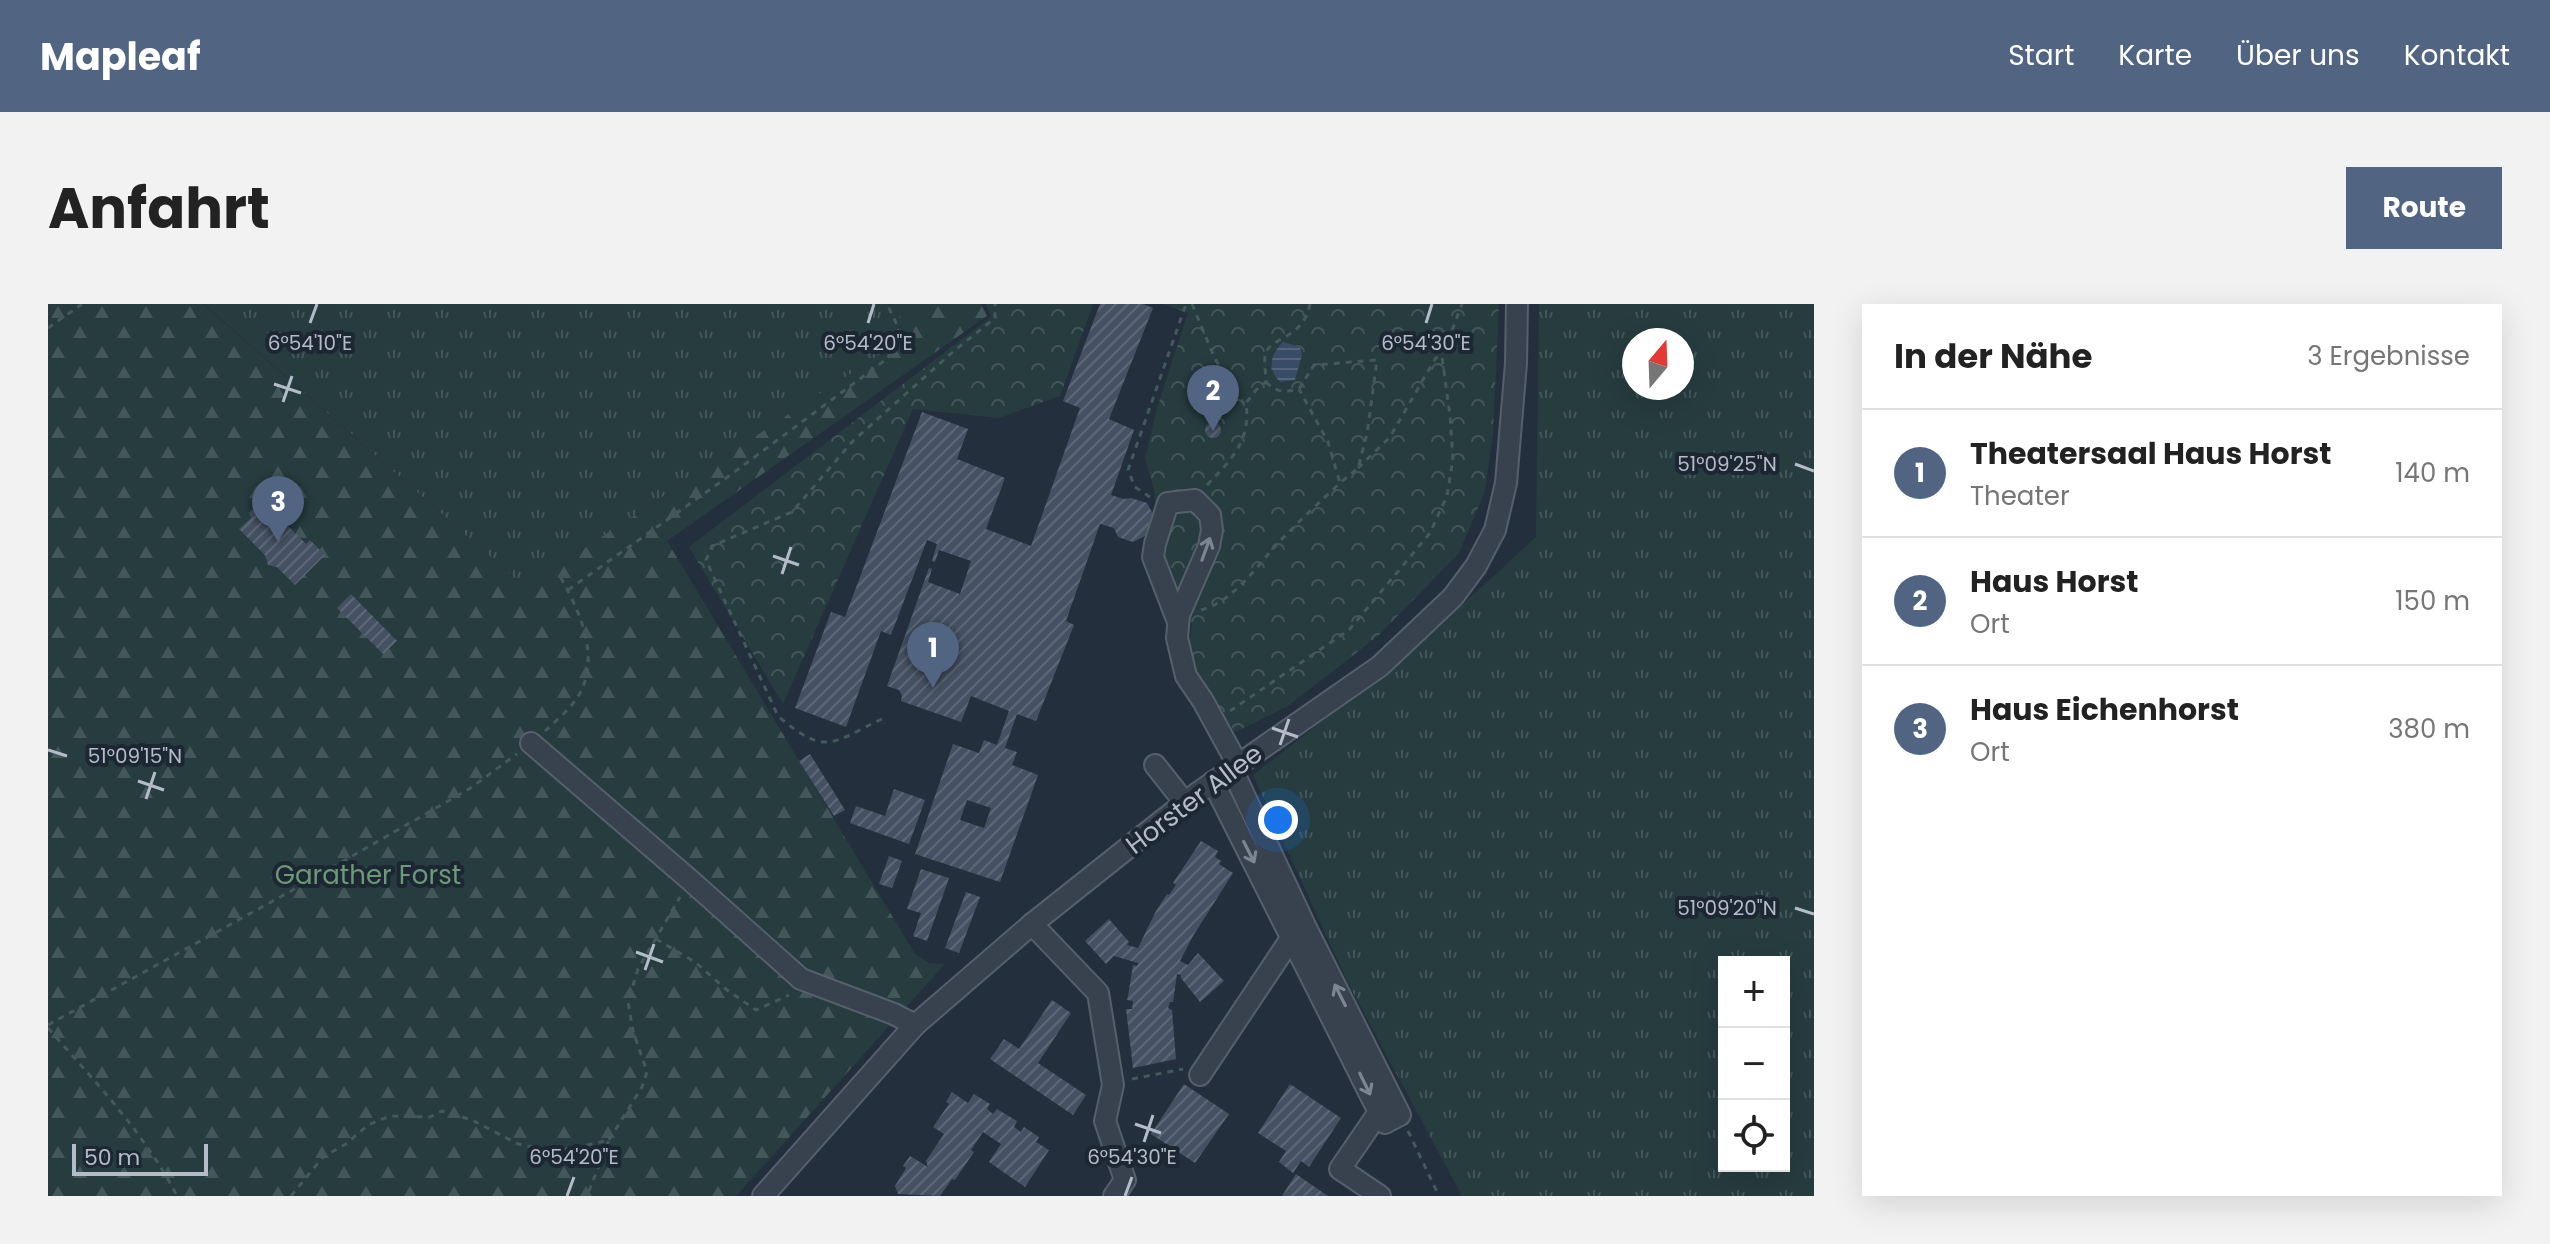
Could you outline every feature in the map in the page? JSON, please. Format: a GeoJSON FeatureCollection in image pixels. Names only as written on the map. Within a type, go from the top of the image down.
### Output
{"type":"FeatureCollection","features":[{"type":"Feature","properties":{"kind":"street","name":"Horster Allee"},"geometry":{"type":"LineString","coordinates":[[763,1196],[915,1025],[1032,924],[1185,803],[1380,666],[1453,597],[1476,566],[1495,530],[1506,483],[1516,363],[1517,304]]}},
{"type":"Feature","properties":{"kind":"street"},"geometry":{"type":"LineString","coordinates":[[1179,618],[1153,557],[1168,503],[1195,500],[1210,515],[1212,530],[1209,546],[1179,618],[1177,638],[1186,676],[1203,701],[1235,767],[1300,933]]}},
{"type":"Feature","properties":{"kind":"street"},"geometry":{"type":"LineString","coordinates":[[531,743],[801,979],[915,1025]]}},
{"type":"Feature","properties":{"kind":"street"},"geometry":{"type":"LineString","coordinates":[[1155,765],[1185,803]]}},
{"type":"Feature","properties":{"kind":"street"},"geometry":{"type":"LineString","coordinates":[[1213,782],[1300,933],[1389,1114],[1340,1169],[1380,1196]]}},
{"type":"Feature","properties":{"kind":"street"},"geometry":{"type":"LineString","coordinates":[[1032,924],[1098,993],[1112,1082],[1105,1121],[1125,1180],[1114,1196]]}},
{"type":"Feature","properties":{"kind":"street"},"geometry":{"type":"LineString","coordinates":[[1203,1070],[1300,933]]}},
{"type":"Feature","properties":{"kind":"path"},"geometry":{"type":"LineString","coordinates":[[48,328],[82,304]]}},
{"type":"Feature","properties":{"kind":"path"},"geometry":{"type":"LineString","coordinates":[[568,590],[888,358],[899,329],[887,304]]}},
{"type":"Feature","properties":{"kind":"path"},"geometry":{"type":"LineString","coordinates":[[882,719],[834,742],[817,742],[796,731],[778,716],[706,560],[712,546],[792,512],[852,442],[995,318],[995,304]]}},
{"type":"Feature","properties":{"kind":"path"},"geometry":{"type":"LineString","coordinates":[[1166,507],[1135,487],[1128,470],[1186,304]]}},
{"type":"Feature","properties":{"kind":"path"},"geometry":{"type":"LineString","coordinates":[[1192,304],[1215,359],[1247,407]]}},
{"type":"Feature","properties":{"kind":"path"},"geometry":{"type":"LineString","coordinates":[[1310,304],[1308,318],[1296,331],[1268,347],[1265,355],[1266,382],[1283,393],[1299,389],[1314,365],[1377,360],[1367,434],[1358,468]]}},
{"type":"Feature","properties":{"kind":"path"},"geometry":{"type":"LineString","coordinates":[[1214,722],[1349,630],[1430,533],[1447,496],[1453,459],[1442,357],[1462,304]]}},
{"type":"Feature","properties":{"kind":"path"},"geometry":{"type":"LineString","coordinates":[[1179,618],[1220,602],[1390,437],[1435,359],[1444,352]]}},
{"type":"Feature","properties":{"kind":"path"},"geometry":{"type":"LineString","coordinates":[[1195,500],[1224,468],[1245,437],[1248,421],[1246,403],[1266,382]]}},
{"type":"Feature","properties":{"kind":"path"},"geometry":{"type":"LineString","coordinates":[[1299,389],[1328,442],[1340,483]]}},
{"type":"Feature","properties":{"kind":"path"},"geometry":{"type":"LineString","coordinates":[[177,1196],[130,1120],[48,1026],[469,789],[531,743],[567,711],[584,685],[589,645],[568,590],[558,573]]}},
{"type":"Feature","properties":{"kind":"path"},"geometry":{"type":"LineString","coordinates":[[587,1196],[609,1140],[642,1087],[647,1072],[633,1031],[628,1002],[638,969],[690,880]]}},
{"type":"Feature","properties":{"kind":"path"},"geometry":{"type":"LineString","coordinates":[[656,939],[695,962],[756,1010],[787,997],[801,979]]}},
{"type":"Feature","properties":{"kind":"path"},"geometry":{"type":"LineString","coordinates":[[1112,1082],[1203,1070]]}},
{"type":"Feature","properties":{"kind":"path"},"geometry":{"type":"LineString","coordinates":[[291,1196],[323,1157],[346,1144],[368,1125],[390,1116],[430,1117],[442,1111],[472,1120],[518,1144],[547,1150],[570,1149],[609,1140]]}},
{"type":"Feature","properties":{"kind":"path"},"geometry":{"type":"LineString","coordinates":[[1389,1114],[1439,1196]]}},
{"type":"Feature","properties":{"kind":"green space","name":"Garather Forst"},"geometry":{"type":"Polygon","coordinates":[[[48,304],[203,304],[528,590],[571,557],[902,340],[898,304],[981,304],[987,316],[667,541],[915,954],[929,963],[945,964],[736,1196],[48,1196],[48,304]]]}},
{"type":"Feature","properties":{"kind":"green space"},"geometry":{"type":"Polygon","coordinates":[[[204,304],[898,304],[902,340],[571,557],[528,590],[204,304]]]}},
{"type":"Feature","properties":{"kind":"green space"},"geometry":{"type":"Polygon","coordinates":[[[986,304],[1093,304],[1060,396],[999,418],[913,409],[783,704],[689,547],[991,317],[986,304]]]}},
{"type":"Feature","properties":{"kind":"green space"},"geometry":{"type":"Polygon","coordinates":[[[1163,304],[1499,304],[1493,434],[1485,491],[1459,553],[1378,636],[1288,706],[1235,732],[1194,671],[1190,644],[1192,623],[1160,551],[1154,490],[1145,458],[1157,408],[1188,313],[1163,304]]]}},
{"type":"Feature","properties":{"kind":"green space"},"geometry":{"type":"Polygon","coordinates":[[[1539,304],[1814,304],[1814,1196],[1462,1196],[1348,983],[1253,775],[1384,677],[1536,537],[1539,304]]]}},
{"type":"Feature","properties":{"kind":"water"},"geometry":{"type":"Polygon","coordinates":[[[1283,342],[1300,347],[1302,355],[1295,380],[1280,382],[1273,372],[1272,362],[1283,342]]]}},
{"type":"Feature","properties":{"kind":"building"},"geometry":{"type":"Polygon","coordinates":[[[1100,304],[1143,304],[1153,308],[1109,419],[1134,430],[1111,495],[1147,503],[1154,516],[1149,534],[1133,542],[1118,537],[1114,528],[1100,524],[1066,621],[1074,625],[1036,721],[1017,714],[1005,748],[1017,752],[1012,765],[1038,775],[1000,882],[915,854],[953,744],[979,753],[984,740],[997,745],[1009,711],[971,696],[961,722],[901,701],[899,690],[887,686],[929,568],[932,569],[928,582],[960,594],[971,561],[939,550],[935,562],[932,561],[937,544],[927,540],[891,635],[881,631],[846,727],[795,708],[831,612],[845,617],[922,412],[968,429],[957,459],[1005,478],[986,529],[1031,546],[1080,408],[1063,401],[1100,304]],[[967,800],[960,820],[984,828],[991,808],[967,800]]]}},
{"type":"Feature","properties":{"kind":"building"},"geometry":{"type":"Polygon","coordinates":[[[1210,422],[1216,422],[1221,430],[1219,436],[1210,438],[1205,433],[1205,427],[1210,422]]]}},
{"type":"Feature","properties":{"kind":"building"},"geometry":{"type":"Polygon","coordinates":[[[265,503],[273,510],[277,506],[292,521],[287,525],[306,544],[310,540],[325,555],[295,585],[277,567],[268,565],[265,555],[239,529],[251,518],[249,513],[255,507],[259,509],[265,503]]]}},
{"type":"Feature","properties":{"kind":"building"},"geometry":{"type":"Polygon","coordinates":[[[351,594],[397,641],[383,654],[337,608],[351,594]]]}},
{"type":"Feature","properties":{"kind":"building"},"geometry":{"type":"Polygon","coordinates":[[[810,754],[845,810],[834,816],[799,761],[810,754]]]}},
{"type":"Feature","properties":{"kind":"building"},"geometry":{"type":"Polygon","coordinates":[[[894,789],[925,800],[909,844],[850,823],[856,806],[885,816],[894,789]]]}},
{"type":"Feature","properties":{"kind":"building"},"geometry":{"type":"Polygon","coordinates":[[[1201,841],[1218,851],[1215,857],[1221,861],[1219,864],[1233,873],[1180,961],[1188,965],[1198,953],[1224,981],[1200,1002],[1181,975],[1177,974],[1173,1002],[1168,1008],[1172,1010],[1176,1059],[1133,1068],[1126,1009],[1132,1009],[1133,1001],[1127,1000],[1133,965],[1137,966],[1138,963],[1114,956],[1106,964],[1085,941],[1109,919],[1129,942],[1127,945],[1138,948],[1156,911],[1176,885],[1173,883],[1201,841]]]}},
{"type":"Feature","properties":{"kind":"building"},"geometry":{"type":"Polygon","coordinates":[[[889,856],[902,861],[892,888],[879,884],[889,856]]]}},
{"type":"Feature","properties":{"kind":"building"},"geometry":{"type":"Polygon","coordinates":[[[921,869],[949,878],[927,941],[913,936],[921,913],[907,909],[921,869]]]}},
{"type":"Feature","properties":{"kind":"building"},"geometry":{"type":"Polygon","coordinates":[[[966,892],[980,897],[959,953],[945,948],[966,892]]]}},
{"type":"Feature","properties":{"kind":"building"},"geometry":{"type":"Polygon","coordinates":[[[1052,1000],[1071,1013],[1038,1063],[1086,1095],[1073,1115],[990,1059],[1004,1039],[1019,1049],[1052,1000]]]}},
{"type":"Feature","properties":{"kind":"building"},"geometry":{"type":"Polygon","coordinates":[[[1184,1084],[1229,1114],[1195,1163],[1151,1134],[1184,1084]]]}},
{"type":"Feature","properties":{"kind":"building"},"geometry":{"type":"Polygon","coordinates":[[[1290,1084],[1341,1118],[1309,1167],[1301,1161],[1293,1173],[1279,1162],[1286,1151],[1258,1133],[1290,1084]]]}},
{"type":"Feature","properties":{"kind":"building"},"geometry":{"type":"Polygon","coordinates":[[[952,1092],[968,1103],[974,1094],[990,1104],[987,1109],[993,1114],[997,1109],[1017,1121],[1014,1127],[1021,1132],[1024,1127],[1039,1137],[1036,1142],[1049,1150],[1025,1187],[989,1162],[1001,1144],[983,1132],[971,1150],[974,1152],[940,1196],[898,1194],[895,1186],[910,1156],[928,1167],[926,1161],[944,1134],[933,1127],[949,1104],[946,1102],[952,1092]]]}},
{"type":"Feature","properties":{"kind":"building"},"geometry":{"type":"Polygon","coordinates":[[[1296,1174],[1328,1196],[1282,1196],[1296,1174]]]}},
{"type":"Feature","properties":{"kind":"place","name":"Haus Horst"},"geometry":{"type":"Point","coordinates":[1213,431]}},
{"type":"Feature","properties":{"kind":"place","name":"Haus Eichenhorst"},"geometry":{"type":"Point","coordinates":[278,542]}},
{"type":"Feature","properties":{"kind":"place","name":"Theatersaal Haus Horst"},"geometry":{"type":"Point","coordinates":[933,688]}}]}
